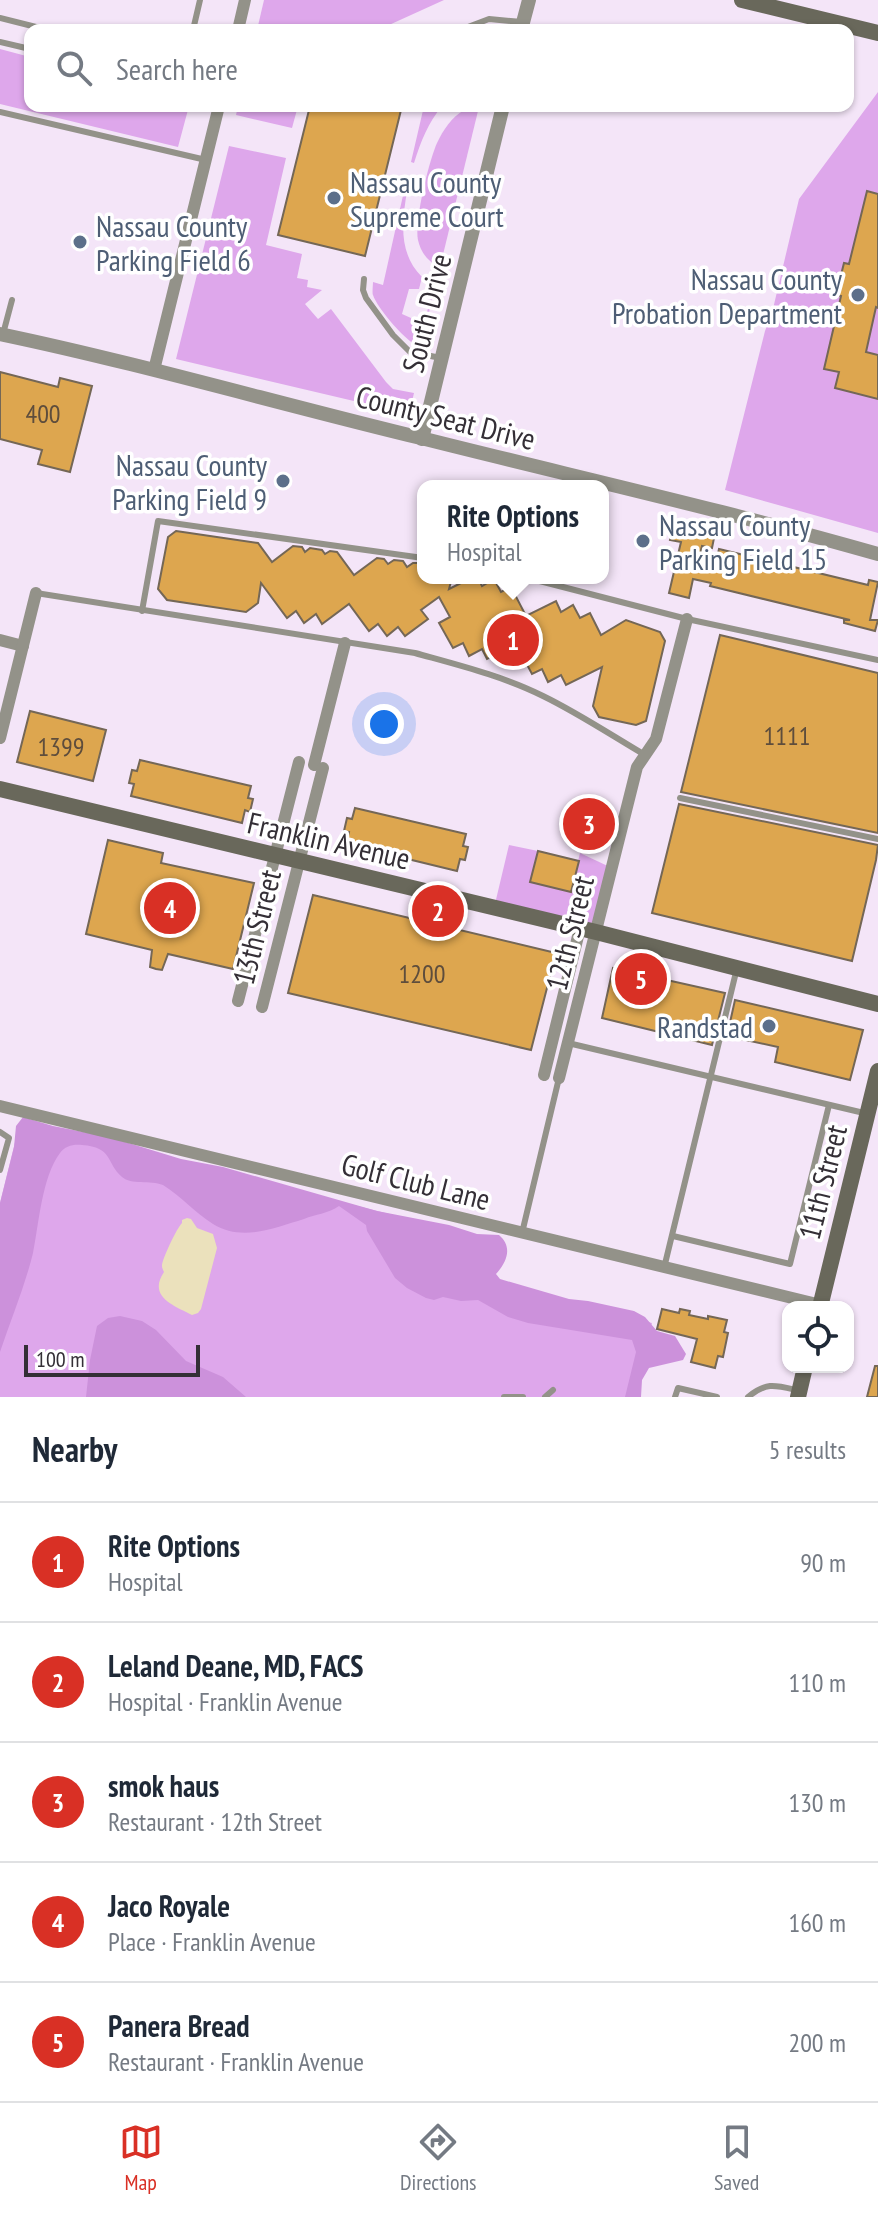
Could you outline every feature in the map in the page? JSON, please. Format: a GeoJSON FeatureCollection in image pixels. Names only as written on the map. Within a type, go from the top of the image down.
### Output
{"type":"FeatureCollection","features":[{"type":"Feature","properties":{"kind":"main road"},"geometry":{"type":"LineString","coordinates":[[747,1],[841,24]]}},
{"type":"Feature","properties":{"kind":"main road"},"geometry":{"type":"LineString","coordinates":[[854,27],[878,33]]}},
{"type":"Feature","properties":{"kind":"main road","name":"Franklin Avenue"},"geometry":{"type":"LineString","coordinates":[[0,789],[588,930],[878,1004]]}},
{"type":"Feature","properties":{"kind":"main road","name":"11th Street"},"geometry":{"type":"LineString","coordinates":[[821,1301],[878,1071]]}},
{"type":"Feature","properties":{"kind":"main road"},"geometry":{"type":"LineString","coordinates":[[798,1394],[803,1373]]}},
{"type":"Feature","properties":{"kind":"street"},"geometry":{"type":"LineString","coordinates":[[239,24],[245,0]]}},
{"type":"Feature","properties":{"kind":"street"},"geometry":{"type":"LineString","coordinates":[[523,24],[529,0]]}},
{"type":"Feature","properties":{"kind":"street"},"geometry":{"type":"LineString","coordinates":[[154,370],[218,112]]}},
{"type":"Feature","properties":{"kind":"street","name":"South Drive"},"geometry":{"type":"LineString","coordinates":[[422,439],[502,112]]}},
{"type":"Feature","properties":{"kind":"street","name":"County Seat Drive"},"geometry":{"type":"LineString","coordinates":[[2,334],[592,480]]}},
{"type":"Feature","properties":{"kind":"street","name":"County Seat Drive"},"geometry":{"type":"LineString","coordinates":[[609,484],[767,522],[878,554]]}},
{"type":"Feature","properties":{"kind":"street"},"geometry":{"type":"LineString","coordinates":[[0,738],[36,593]]}},
{"type":"Feature","properties":{"kind":"street","name":"12th Street"},"geometry":{"type":"LineString","coordinates":[[544,1075],[637,767],[656,739],[687,619]]}},
{"type":"Feature","properties":{"kind":"street"},"geometry":{"type":"LineString","coordinates":[[0,640],[23,646]]}},
{"type":"Feature","properties":{"kind":"street","name":"13th Street"},"geometry":{"type":"LineString","coordinates":[[262,1007],[299,862],[345,643]]}},
{"type":"Feature","properties":{"kind":"street"},"geometry":{"type":"LineString","coordinates":[[238,1001],[299,762]]}},
{"type":"Feature","properties":{"kind":"street","name":"12th Street"},"geometry":{"type":"LineString","coordinates":[[559,1078],[588,930]]}},
{"type":"Feature","properties":{"kind":"street","name":"Golf Club Lane"},"geometry":{"type":"LineString","coordinates":[[0,1106],[799,1301]]}},
{"type":"Feature","properties":{"kind":"lane"},"geometry":{"type":"LineString","coordinates":[[194,24],[200,0]]}},
{"type":"Feature","properties":{"kind":"lane"},"geometry":{"type":"LineString","coordinates":[[0,18],[24,24]]}},
{"type":"Feature","properties":{"kind":"lane"},"geometry":{"type":"LineString","coordinates":[[476,24],[489,19],[513,24]]}},
{"type":"Feature","properties":{"kind":"lane"},"geometry":{"type":"LineString","coordinates":[[0,42],[24,48]]}},
{"type":"Feature","properties":{"kind":"lane"},"geometry":{"type":"LineString","coordinates":[[0,112],[206,160]]}},
{"type":"Feature","properties":{"kind":"lane"},"geometry":{"type":"LineString","coordinates":[[364,279],[366,298],[393,335],[410,352],[441,358]]}},
{"type":"Feature","properties":{"kind":"lane"},"geometry":{"type":"LineString","coordinates":[[2,334],[12,300]]}},
{"type":"Feature","properties":{"kind":"lane"},"geometry":{"type":"LineString","coordinates":[[142,611],[158,521],[417,557]]}},
{"type":"Feature","properties":{"kind":"lane"},"geometry":{"type":"LineString","coordinates":[[551,584],[687,619],[878,660]]}},
{"type":"Feature","properties":{"kind":"lane"},"geometry":{"type":"LineString","coordinates":[[36,593],[415,653],[527,688],[645,755]]}},
{"type":"Feature","properties":{"kind":"lane"},"geometry":{"type":"LineString","coordinates":[[680,798],[878,839]]}},
{"type":"Feature","properties":{"kind":"lane"},"geometry":{"type":"LineString","coordinates":[[664,1268],[737,968]]}},
{"type":"Feature","properties":{"kind":"lane"},"geometry":{"type":"LineString","coordinates":[[568,1043],[868,1114]]}},
{"type":"Feature","properties":{"kind":"lane"},"geometry":{"type":"LineString","coordinates":[[522,1233],[559,1078]]}},
{"type":"Feature","properties":{"kind":"lane"},"geometry":{"type":"LineString","coordinates":[[673,1236],[790,1264],[829,1105]]}},
{"type":"Feature","properties":{"kind":"lane"},"geometry":{"type":"LineString","coordinates":[[0,1132],[9,1138],[0,1170]]}},
{"type":"Feature","properties":{"kind":"lane"},"geometry":{"type":"LineString","coordinates":[[748,1397],[756,1390],[773,1384],[798,1394]]}},
{"type":"Feature","properties":{"kind":"lane"},"geometry":{"type":"LineString","coordinates":[[675,1397],[678,1388],[717,1397]]}},
{"type":"Feature","properties":{"kind":"lane"},"geometry":{"type":"LineString","coordinates":[[545,1397],[553,1390]]}},
{"type":"Feature","properties":{"kind":"lane"},"geometry":{"type":"LineString","coordinates":[[504,1397],[523,1397]]}},
{"type":"Feature","properties":{"kind":"shaded area"},"geometry":{"type":"Polygon","coordinates":[[[264,0],[444,0],[391,24],[258,24],[264,0]]]}},
{"type":"Feature","properties":{"kind":"shaded area"},"geometry":{"type":"Polygon","coordinates":[[[0,49],[24,55],[24,110],[0,104],[0,49]]]}},
{"type":"Feature","properties":{"kind":"shaded area"},"geometry":{"type":"Polygon","coordinates":[[[878,92],[878,533],[725,490],[799,199],[878,92]]]}},
{"type":"Feature","properties":{"kind":"shaded area"},"geometry":{"type":"Polygon","coordinates":[[[33,112],[187,112],[178,147],[33,112]]]}},
{"type":"Feature","properties":{"kind":"shaded area"},"geometry":{"type":"Polygon","coordinates":[[[237,112],[296,112],[292,128],[236,115],[237,112]]]}},
{"type":"Feature","properties":{"kind":"shaded area"},"geometry":{"type":"Polygon","coordinates":[[[423,112],[438,112],[425,133],[414,163],[411,162],[423,112]]]}},
{"type":"Feature","properties":{"kind":"shaded area"},"geometry":{"type":"Polygon","coordinates":[[[461,112],[478,112],[440,267],[423,253],[417,231],[426,177],[437,143],[461,112]]]}},
{"type":"Feature","properties":{"kind":"shaded area"},"geometry":{"type":"Polygon","coordinates":[[[229,146],[286,158],[266,245],[302,254],[297,278],[308,280],[307,287],[322,290],[305,304],[318,319],[331,309],[386,382],[393,389],[414,393],[409,414],[176,359],[229,146]]]}},
{"type":"Feature","properties":{"kind":"shaded area"},"geometry":{"type":"Polygon","coordinates":[[[404,191],[407,191],[403,226],[405,247],[414,268],[422,277],[419,289],[409,289],[402,314],[411,318],[412,324],[422,328],[435,286],[421,348],[394,325],[373,294],[373,282],[383,285],[404,191]]]}},
{"type":"Feature","properties":{"kind":"shaded area"},"geometry":{"type":"Polygon","coordinates":[[[509,845],[538,851],[531,882],[571,890],[580,853],[612,868],[596,932],[494,908],[509,845]]]}},
{"type":"Feature","properties":{"kind":"shaded area"},"geometry":{"type":"Polygon","coordinates":[[[23,1117],[109,1137],[181,1159],[223,1167],[377,1211],[449,1225],[477,1234],[499,1235],[507,1249],[503,1265],[496,1274],[500,1279],[569,1299],[634,1311],[645,1317],[657,1331],[675,1336],[686,1354],[683,1360],[649,1368],[642,1380],[641,1397],[625,1397],[636,1352],[632,1340],[528,1323],[508,1317],[478,1300],[426,1298],[395,1278],[366,1225],[339,1206],[258,1232],[224,1229],[206,1220],[163,1185],[126,1179],[117,1172],[104,1152],[92,1146],[79,1145],[62,1151],[49,1175],[30,1265],[0,1352],[0,1203],[16,1126],[23,1117]]]}},
{"type":"Feature","properties":{"kind":"shaded area"},"geometry":{"type":"Polygon","coordinates":[[[20,1122],[498,1241],[487,1279],[652,1323],[633,1397],[0,1397],[0,1203],[20,1122]]]}},
{"type":"Feature","properties":{"kind":"shaded area"},"geometry":{"type":"Polygon","coordinates":[[[120,1316],[142,1321],[156,1330],[186,1361],[223,1377],[246,1397],[86,1397],[97,1326],[108,1318],[120,1316]]]}},
{"type":"Feature","properties":{"kind":"sand"},"geometry":{"type":"Polygon","coordinates":[[[187,1218],[197,1228],[213,1234],[217,1248],[201,1309],[192,1315],[164,1299],[159,1287],[167,1251],[182,1220],[187,1218]]]}},
{"type":"Feature","properties":{"kind":"building","name":"Nassau County Supreme Court"},"geometry":{"type":"Polygon","coordinates":[[[309,112],[401,112],[365,256],[278,235],[309,112]]]}},
{"type":"Feature","properties":{"kind":"building","name":"Nassau County Probation Department"},"geometry":{"type":"Polygon","coordinates":[[[867,191],[878,194],[878,308],[866,352],[878,355],[878,399],[835,388],[839,372],[824,369],[841,296],[836,295],[844,263],[849,264],[867,191]]]}},
{"type":"Feature","properties":{"kind":"building"},"geometry":{"type":"Polygon","coordinates":[[[0,372],[58,387],[60,378],[92,386],[70,472],[38,464],[42,450],[0,439],[0,372]]]}},
{"type":"Feature","properties":{"kind":"building"},"geometry":{"type":"Polygon","coordinates":[[[673,528],[714,538],[712,548],[702,546],[697,566],[714,570],[719,549],[868,585],[869,580],[878,582],[870,620],[878,620],[875,631],[844,623],[844,620],[850,620],[710,586],[711,583],[693,579],[689,598],[669,593],[681,542],[670,540],[673,528]]]}},
{"type":"Feature","properties":{"kind":"building"},"geometry":{"type":"Polygon","coordinates":[[[176,531],[258,543],[272,562],[293,546],[302,547],[305,552],[310,548],[322,550],[325,554],[337,552],[354,575],[377,558],[384,559],[388,564],[394,560],[403,561],[407,567],[417,563],[417,584],[450,584],[449,589],[459,584],[497,584],[501,592],[511,587],[526,616],[556,601],[561,612],[573,605],[580,618],[590,613],[601,635],[626,620],[660,632],[665,641],[646,721],[636,725],[599,717],[593,706],[602,667],[566,685],[561,675],[548,682],[542,669],[532,674],[516,644],[487,659],[482,649],[469,656],[463,643],[453,648],[439,623],[450,617],[439,597],[421,610],[428,619],[405,636],[398,627],[387,636],[378,624],[369,631],[349,604],[322,624],[316,614],[304,623],[296,611],[287,618],[261,583],[258,603],[246,612],[167,600],[158,589],[168,537],[176,531]]]}},
{"type":"Feature","properties":{"kind":"building"},"geometry":{"type":"Polygon","coordinates":[[[720,635],[878,673],[878,833],[681,792],[720,635]]]}},
{"type":"Feature","properties":{"kind":"building"},"geometry":{"type":"Polygon","coordinates":[[[30,711],[106,730],[93,781],[17,762],[30,711]]]}},
{"type":"Feature","properties":{"kind":"building"},"geometry":{"type":"Polygon","coordinates":[[[140,760],[251,786],[248,798],[253,799],[250,812],[245,810],[242,823],[131,796],[134,784],[129,783],[132,770],[137,771],[140,760]]]}},
{"type":"Feature","properties":{"kind":"building"},"geometry":{"type":"Polygon","coordinates":[[[588,799],[602,802],[590,849],[577,846],[588,799]]]}},
{"type":"Feature","properties":{"kind":"building"},"geometry":{"type":"Polygon","coordinates":[[[679,804],[878,845],[852,961],[652,913],[679,804]]]}},
{"type":"Feature","properties":{"kind":"building"},"geometry":{"type":"Polygon","coordinates":[[[355,808],[466,834],[463,846],[468,847],[465,860],[460,859],[457,871],[346,844],[349,832],[344,831],[347,818],[352,819],[355,808]]]}},
{"type":"Feature","properties":{"kind":"building"},"geometry":{"type":"Polygon","coordinates":[[[108,840],[163,853],[161,863],[254,883],[233,969],[168,954],[162,970],[156,969],[150,967],[152,950],[86,934],[108,840]]]}},
{"type":"Feature","properties":{"kind":"building"},"geometry":{"type":"Polygon","coordinates":[[[538,851],[579,861],[571,892],[530,882],[538,851]]]}},
{"type":"Feature","properties":{"kind":"building"},"geometry":{"type":"Polygon","coordinates":[[[313,895],[556,953],[531,1050],[288,993],[313,895]]]}},
{"type":"Feature","properties":{"kind":"building"},"geometry":{"type":"Polygon","coordinates":[[[613,968],[725,993],[712,1045],[602,1018],[613,968]]]}},
{"type":"Feature","properties":{"kind":"building"},"geometry":{"type":"Polygon","coordinates":[[[735,1000],[863,1030],[850,1080],[775,1062],[778,1047],[727,1036],[735,1000]]]}},
{"type":"Feature","properties":{"kind":"building"},"geometry":{"type":"Polygon","coordinates":[[[662,1309],[679,1313],[680,1309],[690,1311],[689,1315],[727,1320],[723,1357],[718,1356],[715,1368],[691,1362],[697,1339],[657,1329],[662,1309]]]}},
{"type":"Feature","properties":{"kind":"building"},"geometry":{"type":"Polygon","coordinates":[[[875,1366],[878,1366],[878,1397],[867,1397],[875,1366]]]}},
{"type":"Feature","properties":{"kind":"place","name":"Nassau County Supreme Court"},"geometry":{"type":"Point","coordinates":[334,198]}},
{"type":"Feature","properties":{"kind":"place","name":"Nassau County Parking Field 6"},"geometry":{"type":"Point","coordinates":[80,242]}},
{"type":"Feature","properties":{"kind":"place","name":"Nassau County Probation Department"},"geometry":{"type":"Point","coordinates":[858,295]}},
{"type":"Feature","properties":{"kind":"place","name":"Nassau County Parking Field 9"},"geometry":{"type":"Point","coordinates":[283,481]}},
{"type":"Feature","properties":{"kind":"place","name":"Nassau County Parking Field 15"},"geometry":{"type":"Point","coordinates":[643,541]}},
{"type":"Feature","properties":{"kind":"place","name":"Rite Options"},"geometry":{"type":"Point","coordinates":[513,640]}},
{"type":"Feature","properties":{"kind":"place","name":"smok haus"},"geometry":{"type":"Point","coordinates":[589,824]}},
{"type":"Feature","properties":{"kind":"place","name":"Jaco Royale"},"geometry":{"type":"Point","coordinates":[170,908]}},
{"type":"Feature","properties":{"kind":"place","name":"Leland Deane, MD, FACS"},"geometry":{"type":"Point","coordinates":[438,911]}},
{"type":"Feature","properties":{"kind":"place","name":"Panera Bread"},"geometry":{"type":"Point","coordinates":[641,979]}},
{"type":"Feature","properties":{"kind":"place","name":"Randstad"},"geometry":{"type":"Point","coordinates":[769,1026]}}]}
